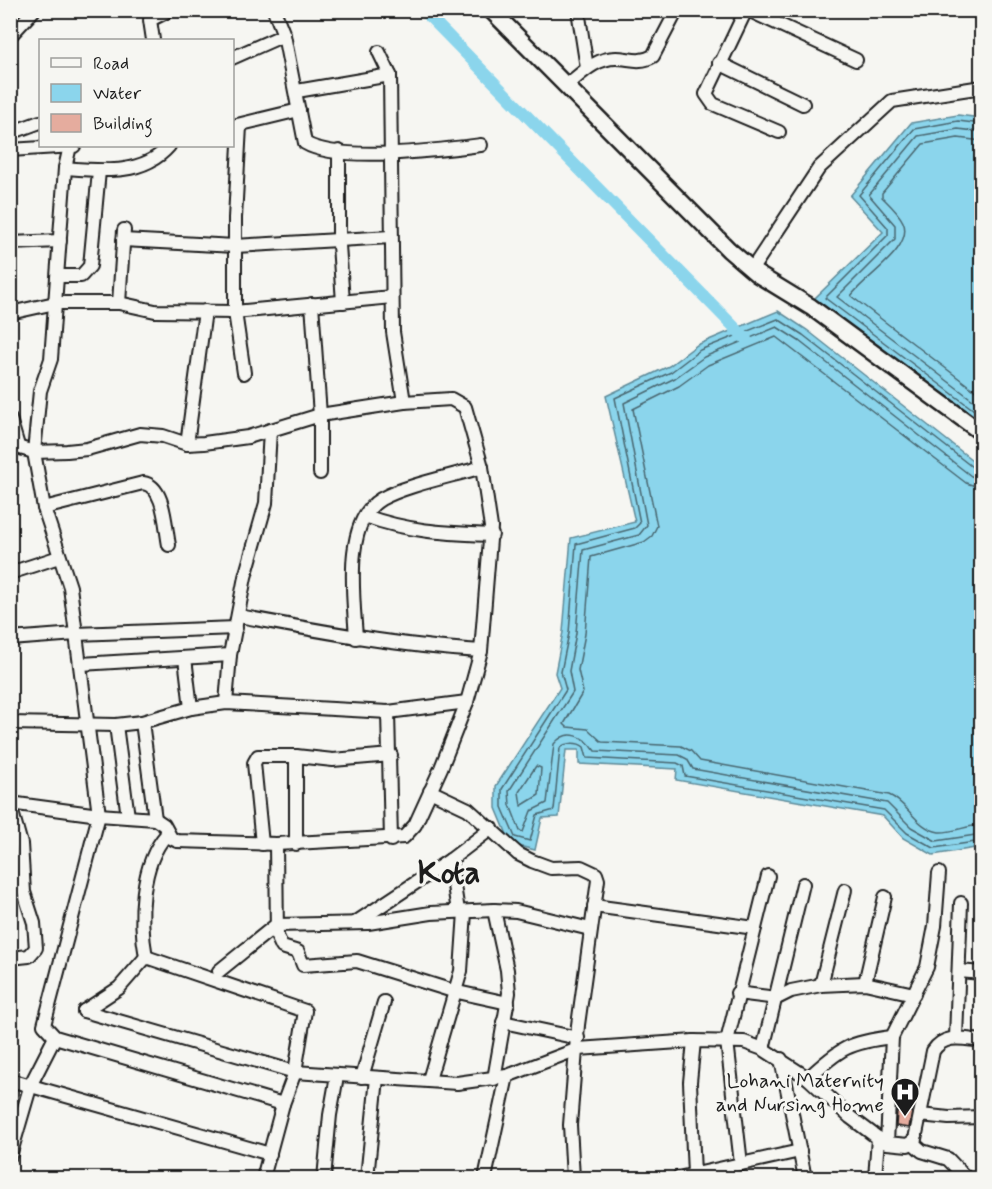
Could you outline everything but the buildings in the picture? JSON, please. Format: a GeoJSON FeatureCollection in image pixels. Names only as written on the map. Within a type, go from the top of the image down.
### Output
{"type":"FeatureCollection","features":[{"type":"Feature","properties":{"kind":"street"},"geometry":{"type":"LineString","coordinates":[[10,36],[34,10]]}},
{"type":"Feature","properties":{"kind":"street"},"geometry":{"type":"LineString","coordinates":[[274,10],[284,35],[297,91],[305,142],[313,147],[339,151],[390,152],[481,146]]}},
{"type":"Feature","properties":{"kind":"street"},"geometry":{"type":"LineString","coordinates":[[491,10],[653,175],[752,269],[812,307],[981,433]]}},
{"type":"Feature","properties":{"kind":"street"},"geometry":{"type":"LineString","coordinates":[[578,10],[587,68]]}},
{"type":"Feature","properties":{"kind":"street"},"geometry":{"type":"LineString","coordinates":[[567,85],[587,68],[603,60],[617,58],[635,62],[653,56],[677,10]]}},
{"type":"Feature","properties":{"kind":"street"},"geometry":{"type":"LineString","coordinates":[[779,132],[709,100],[706,89],[747,10],[856,60]]}},
{"type":"Feature","properties":{"kind":"street"},"geometry":{"type":"LineString","coordinates":[[153,39],[150,20],[165,11]]}},
{"type":"Feature","properties":{"kind":"street"},"geometry":{"type":"LineString","coordinates":[[234,57],[284,35]]}},
{"type":"Feature","properties":{"kind":"street"},"geometry":{"type":"LineString","coordinates":[[380,52],[390,75],[393,332],[404,402]]}},
{"type":"Feature","properties":{"kind":"street"},"geometry":{"type":"LineString","coordinates":[[719,63],[803,104]]}},
{"type":"Feature","properties":{"kind":"street"},"geometry":{"type":"LineString","coordinates":[[297,91],[390,75]]}},
{"type":"Feature","properties":{"kind":"street"},"geometry":{"type":"LineString","coordinates":[[752,269],[819,168],[892,101],[981,87]]}},
{"type":"Feature","properties":{"kind":"street"},"geometry":{"type":"LineString","coordinates":[[244,373],[235,312],[236,126],[299,110]]}},
{"type":"Feature","properties":{"kind":"street"},"geometry":{"type":"LineString","coordinates":[[10,134],[39,122]]}},
{"type":"Feature","properties":{"kind":"street"},"geometry":{"type":"LineString","coordinates":[[11,147],[39,147]]}},
{"type":"Feature","properties":{"kind":"street"},"geometry":{"type":"LineString","coordinates":[[72,147],[65,168],[51,359],[39,399],[34,452],[44,508],[70,587],[99,815],[44,1025],[55,1038],[283,1104]]}},
{"type":"Feature","properties":{"kind":"street"},"geometry":{"type":"LineString","coordinates":[[65,168],[99,171],[122,170],[142,165],[160,156],[168,147]]}},
{"type":"Feature","properties":{"kind":"street"},"geometry":{"type":"LineString","coordinates":[[339,151],[339,241],[343,302]]}},
{"type":"Feature","properties":{"kind":"street"},"geometry":{"type":"LineString","coordinates":[[58,276],[81,276],[90,266],[99,171]]}},
{"type":"Feature","properties":{"kind":"street"},"geometry":{"type":"LineString","coordinates":[[119,303],[124,235],[236,246],[391,237]]}},
{"type":"Feature","properties":{"kind":"street"},"geometry":{"type":"LineString","coordinates":[[10,243],[60,241]]}},
{"type":"Feature","properties":{"kind":"street"},"geometry":{"type":"LineString","coordinates":[[10,313],[55,303],[119,303],[154,311],[235,312],[392,297]]}},
{"type":"Feature","properties":{"kind":"street"},"geometry":{"type":"LineString","coordinates":[[312,304],[320,415],[320,472]]}},
{"type":"Feature","properties":{"kind":"street"},"geometry":{"type":"LineString","coordinates":[[187,444],[205,311]]}},
{"type":"Feature","properties":{"kind":"street"},"geometry":{"type":"LineString","coordinates":[[10,419],[14,446],[34,452],[87,449],[140,434],[163,436],[187,444],[248,437],[320,415],[435,398],[459,401],[465,407],[482,467],[492,535],[481,651],[467,702],[410,833],[391,840],[297,844],[177,841],[167,834],[164,825],[155,819],[10,804],[16,856],[34,923],[36,948],[28,956],[10,958]]}},
{"type":"Feature","properties":{"kind":"street"},"geometry":{"type":"LineString","coordinates":[[226,703],[230,655],[245,577],[266,503],[270,430]]}},
{"type":"Feature","properties":{"kind":"street"},"geometry":{"type":"LineString","coordinates":[[356,638],[353,575],[357,533],[365,516],[381,500],[482,467]]}},
{"type":"Feature","properties":{"kind":"street"},"geometry":{"type":"LineString","coordinates":[[44,508],[143,483],[151,484],[158,491],[169,545]]}},
{"type":"Feature","properties":{"kind":"street"},"geometry":{"type":"LineString","coordinates":[[365,516],[395,527],[418,532],[492,535]]}},
{"type":"Feature","properties":{"kind":"street"},"geometry":{"type":"LineString","coordinates":[[10,573],[59,557]]}},
{"type":"Feature","properties":{"kind":"street"},"geometry":{"type":"LineString","coordinates":[[10,639],[237,622],[436,648],[481,651]]}},
{"type":"Feature","properties":{"kind":"street"},"geometry":{"type":"LineString","coordinates":[[81,664],[230,655]]}},
{"type":"Feature","properties":{"kind":"street"},"geometry":{"type":"LineString","coordinates":[[185,658],[191,708]]}},
{"type":"Feature","properties":{"kind":"street"},"geometry":{"type":"LineString","coordinates":[[10,723],[116,725],[142,722],[191,708],[226,703],[388,712],[467,702]]}},
{"type":"Feature","properties":{"kind":"street"},"geometry":{"type":"LineString","coordinates":[[388,712],[391,755],[391,840]]}},
{"type":"Feature","properties":{"kind":"street"},"geometry":{"type":"LineString","coordinates":[[142,722],[155,819]]}},
{"type":"Feature","properties":{"kind":"street"},"geometry":{"type":"LineString","coordinates":[[116,725],[128,817]]}},
{"type":"Feature","properties":{"kind":"street"},"geometry":{"type":"LineString","coordinates":[[262,844],[254,759],[258,756],[296,756],[333,760],[391,755]]}},
{"type":"Feature","properties":{"kind":"street"},"geometry":{"type":"LineString","coordinates":[[296,756],[297,844]]}},
{"type":"Feature","properties":{"kind":"street"},"geometry":{"type":"LineString","coordinates":[[430,791],[468,809],[492,828],[518,854],[551,868],[591,869],[598,880],[590,929],[570,1125],[573,1179]]}},
{"type":"Feature","properties":{"kind":"street"},"geometry":{"type":"LineString","coordinates":[[354,923],[450,860],[492,828]]}},
{"type":"Feature","properties":{"kind":"street"},"geometry":{"type":"LineString","coordinates":[[167,834],[156,850],[141,910],[146,957],[119,988],[84,1011],[295,1072],[336,1076],[457,1083],[494,1079],[507,1076],[578,1043]]}},
{"type":"Feature","properties":{"kind":"street"},"geometry":{"type":"LineString","coordinates":[[276,844],[276,925],[279,944],[295,949],[303,965],[357,961],[453,991],[508,1004]]}},
{"type":"Feature","properties":{"kind":"street"},"geometry":{"type":"LineString","coordinates":[[429,1080],[453,991],[461,971],[461,911],[450,860]]}},
{"type":"Feature","properties":{"kind":"street"},"geometry":{"type":"LineString","coordinates":[[875,1179],[882,1141],[892,1037],[927,967],[935,926],[939,873]]}},
{"type":"Feature","properties":{"kind":"street"},"geometry":{"type":"LineString","coordinates":[[741,1164],[728,1041],[737,993],[768,876]]}},
{"type":"Feature","properties":{"kind":"street"},"geometry":{"type":"LineString","coordinates":[[763,1048],[803,885]]}},
{"type":"Feature","properties":{"kind":"street"},"geometry":{"type":"LineString","coordinates":[[820,985],[846,890]]}},
{"type":"Feature","properties":{"kind":"street"},"geometry":{"type":"LineString","coordinates":[[865,983],[885,897]]}},
{"type":"Feature","properties":{"kind":"street"},"geometry":{"type":"LineString","coordinates":[[956,1038],[961,903]]}},
{"type":"Feature","properties":{"kind":"street"},"geometry":{"type":"LineString","coordinates":[[594,906],[755,928]]}},
{"type":"Feature","properties":{"kind":"street"},"geometry":{"type":"LineString","coordinates":[[219,971],[276,925],[354,923],[461,911],[494,910],[516,911],[590,929]]}},
{"type":"Feature","properties":{"kind":"street"},"geometry":{"type":"LineString","coordinates":[[494,910],[507,970],[508,1004],[494,1079]]}},
{"type":"Feature","properties":{"kind":"street"},"geometry":{"type":"LineString","coordinates":[[146,957],[304,1011],[295,1072],[283,1104],[263,1179]]}},
{"type":"Feature","properties":{"kind":"street"},"geometry":{"type":"LineString","coordinates":[[959,971],[981,973]]}},
{"type":"Feature","properties":{"kind":"street"},"geometry":{"type":"LineString","coordinates":[[737,993],[777,998],[791,991],[820,985],[865,983],[914,994]]}},
{"type":"Feature","properties":{"kind":"street"},"geometry":{"type":"LineString","coordinates":[[362,1077],[384,1002]]}},
{"type":"Feature","properties":{"kind":"street"},"geometry":{"type":"LineString","coordinates":[[503,1022],[578,1043],[728,1041],[744,1042],[763,1048],[808,1078],[850,1117],[882,1141],[913,1143],[921,1150],[948,1159],[966,1179]]}},
{"type":"Feature","properties":{"kind":"street"},"geometry":{"type":"LineString","coordinates":[[808,1078],[846,1046],[861,1041],[892,1037]]}},
{"type":"Feature","properties":{"kind":"street"},"geometry":{"type":"LineString","coordinates":[[10,1156],[31,1084],[55,1038]]}},
{"type":"Feature","properties":{"kind":"street"},"geometry":{"type":"LineString","coordinates":[[913,1143],[933,1051],[944,1040],[956,1038],[981,1041]]}},
{"type":"Feature","properties":{"kind":"street"},"geometry":{"type":"LineString","coordinates":[[694,1041],[690,1082],[698,1175]]}},
{"type":"Feature","properties":{"kind":"street"},"geometry":{"type":"LineString","coordinates":[[781,1059],[805,1179]]}},
{"type":"Feature","properties":{"kind":"street"},"geometry":{"type":"LineString","coordinates":[[324,1179],[327,1137],[336,1076]]}},
{"type":"Feature","properties":{"kind":"street"},"geometry":{"type":"LineString","coordinates":[[485,1179],[507,1076]]}},
{"type":"Feature","properties":{"kind":"street"},"geometry":{"type":"LineString","coordinates":[[367,1179],[377,1078]]}},
{"type":"Feature","properties":{"kind":"street"},"geometry":{"type":"LineString","coordinates":[[10,1080],[31,1084],[270,1154]]}},
{"type":"Feature","properties":{"kind":"street"},"geometry":{"type":"LineString","coordinates":[[920,1115],[949,1118],[981,1117]]}},
{"type":"Feature","properties":{"kind":"street"},"geometry":{"type":"LineString","coordinates":[[678,1179],[800,1151]]}},
{"type":"Feature","properties":{"kind":"water"},"geometry":{"type":"Polygon","coordinates":[[[958,115],[981,118],[981,424],[814,299],[883,232],[850,196],[911,123],[958,115]]]}},
{"type":"Feature","properties":{"kind":"water"},"geometry":{"type":"Polygon","coordinates":[[[778,311],[807,330],[981,467],[981,847],[933,855],[903,838],[883,816],[676,780],[677,769],[579,764],[579,750],[566,750],[559,817],[542,818],[535,850],[511,844],[496,808],[496,786],[560,688],[555,673],[563,632],[571,538],[635,522],[606,396],[669,366],[697,345],[778,311]]]}},
{"type":"Feature","properties":{"kind":"waterway"},"geometry":{"type":"LineString","coordinates":[[423,10],[746,339]]}},
{"type":"Feature","properties":{"kind":"place","name":"Lohani Maternity and Nursing Home"},"geometry":{"type":"Point","coordinates":[905,1118]}},
{"type":"Feature","properties":{"kind":"district","name":"Kota"},"geometry":{"type":"Point","coordinates":[449,871]}}]}
